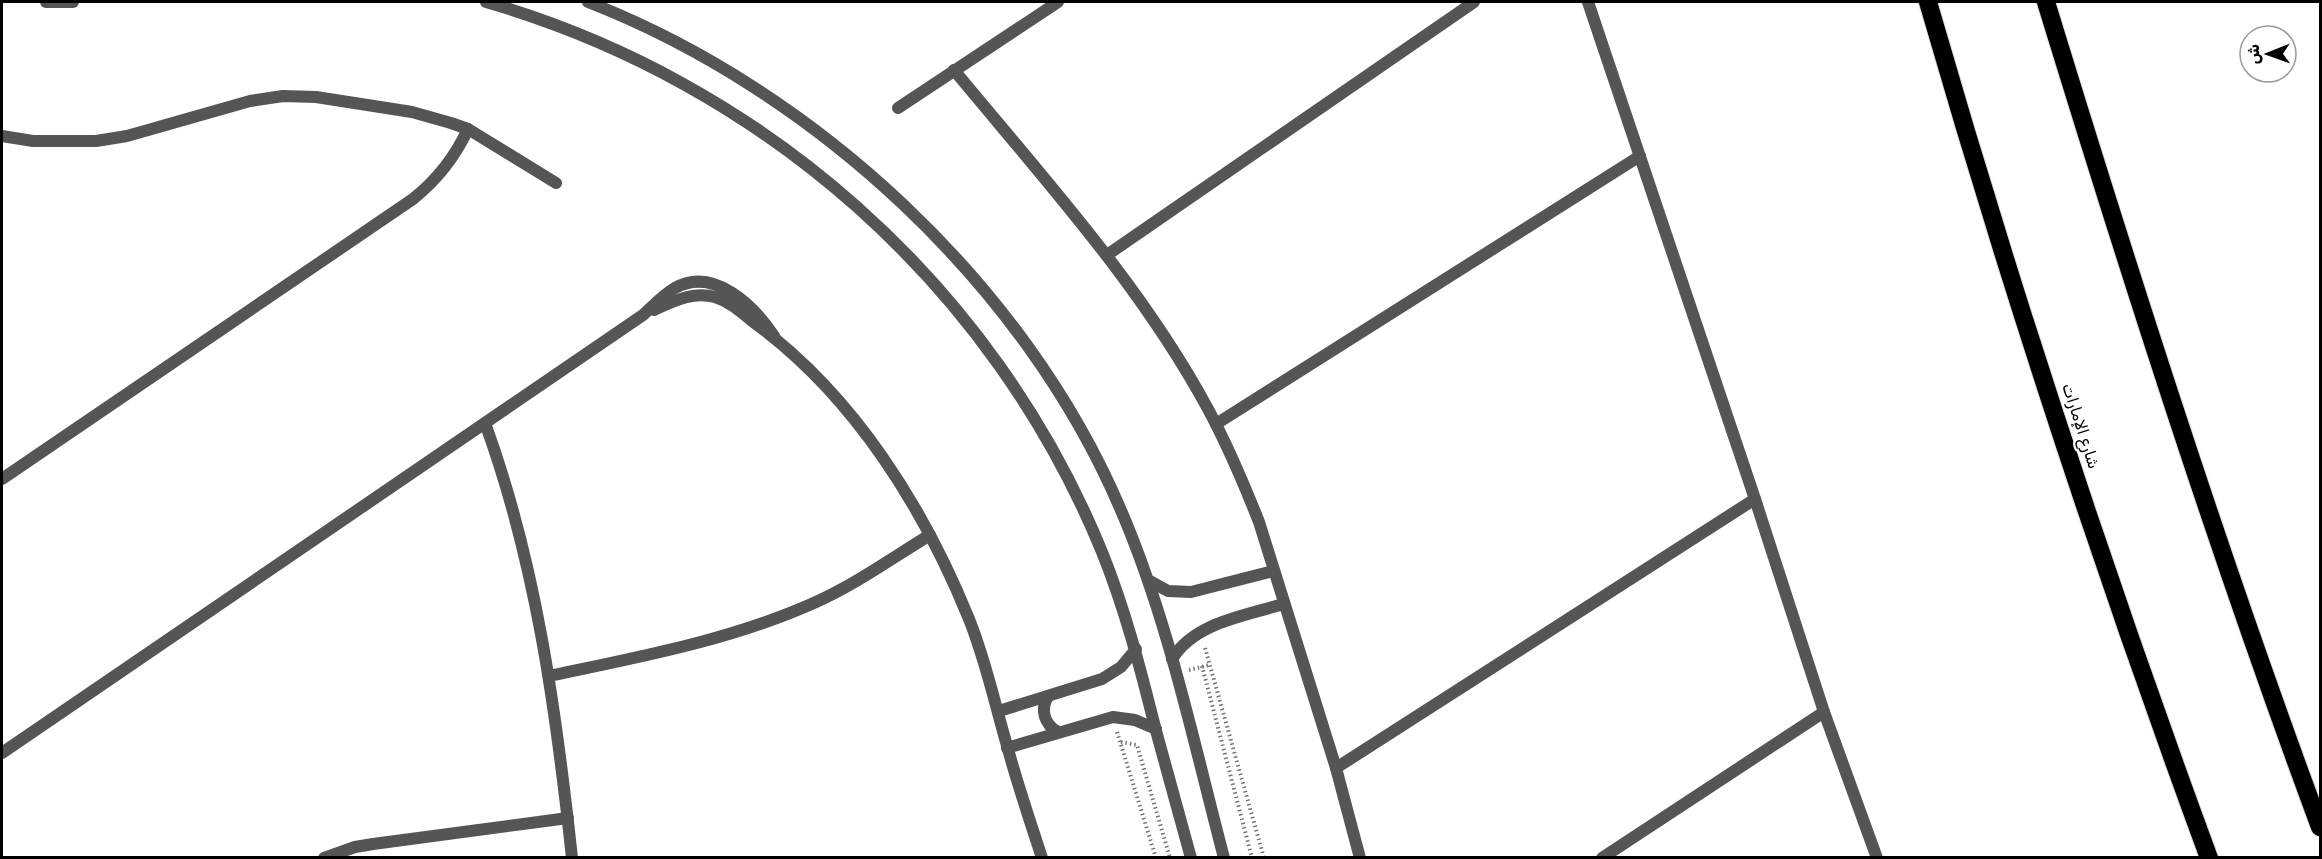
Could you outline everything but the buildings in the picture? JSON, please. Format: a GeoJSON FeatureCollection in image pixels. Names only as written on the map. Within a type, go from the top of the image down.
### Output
{"type":"FeatureCollection","features":[{"type":"Feature","properties":{"kind":"highway","name":"شارع الإمارات"},"geometry":{"type":"LineString","coordinates":[[1928,2],[1995,224],[2061,428],[2129,632],[2209,858]]}},
{"type":"Feature","properties":{"kind":"highway"},"geometry":{"type":"LineString","coordinates":[[2046,2],[2168,392],[2320,827]]}},
{"type":"Feature","properties":{"kind":"street"},"geometry":{"type":"LineString","coordinates":[[46,2],[73,2]]}},
{"type":"Feature","properties":{"kind":"street"},"geometry":{"type":"LineString","coordinates":[[486,2],[588,38],[640,61],[749,123],[822,177],[891,237],[930,278],[982,339],[1036,420],[1060,463],[1097,542],[1119,597],[1136,649],[1191,858]]}},
{"type":"Feature","properties":{"kind":"street"},"geometry":{"type":"LineString","coordinates":[[588,2],[658,33],[706,58],[752,86],[863,169],[954,256],[1009,320],[1059,392],[1102,468],[1120,508],[1148,580],[1172,659],[1224,858]]}},
{"type":"Feature","properties":{"kind":"street"},"geometry":{"type":"LineString","coordinates":[[898,108],[1058,2]]}},
{"type":"Feature","properties":{"kind":"street"},"geometry":{"type":"LineString","coordinates":[[1107,255],[1474,2]]}},
{"type":"Feature","properties":{"kind":"street"},"geometry":{"type":"LineString","coordinates":[[1588,2],[1824,712],[1877,858]]}},
{"type":"Feature","properties":{"kind":"street"},"geometry":{"type":"LineString","coordinates":[[954,70],[1107,255],[1169,345],[1216,424],[1259,522],[1336,768],[1360,858]]}},
{"type":"Feature","properties":{"kind":"street"},"geometry":{"type":"LineString","coordinates":[[2,136],[43,142],[96,141],[127,136],[250,101],[299,95],[412,112],[468,129],[556,183]]}},
{"type":"Feature","properties":{"kind":"street"},"geometry":{"type":"LineString","coordinates":[[3,475],[413,199],[440,175],[460,146],[468,129]]}},
{"type":"Feature","properties":{"kind":"street"},"geometry":{"type":"LineString","coordinates":[[1216,424],[1640,156]]}},
{"type":"Feature","properties":{"kind":"street"},"geometry":{"type":"LineString","coordinates":[[2,753],[643,315],[676,299],[689,296],[714,297],[726,302],[774,336],[826,387],[855,421],[894,477],[930,535],[969,621],[999,711],[1007,748],[1042,858]]}},
{"type":"Feature","properties":{"kind":"street"},"geometry":{"type":"LineString","coordinates":[[485,423],[503,473],[519,532],[549,676],[572,858]]}},
{"type":"Feature","properties":{"kind":"street"},"geometry":{"type":"LineString","coordinates":[[1336,768],[1755,499]]}},
{"type":"Feature","properties":{"kind":"street"},"geometry":{"type":"LineString","coordinates":[[549,676],[665,651],[786,614],[843,589],[930,535]]}},
{"type":"Feature","properties":{"kind":"street"},"geometry":{"type":"LineString","coordinates":[[1148,580],[1168,591],[1191,592],[1273,571]]}},
{"type":"Feature","properties":{"kind":"street"},"geometry":{"type":"LineString","coordinates":[[1172,659],[1185,642],[1201,630],[1283,604]]}},
{"type":"Feature","properties":{"kind":"street"},"geometry":{"type":"LineString","coordinates":[[999,711],[1102,679],[1121,667],[1136,649]]}},
{"type":"Feature","properties":{"kind":"street"},"geometry":{"type":"LineString","coordinates":[[1048,696],[1045,702],[1044,717],[1052,729],[1058,732]]}},
{"type":"Feature","properties":{"kind":"street"},"geometry":{"type":"LineString","coordinates":[[1602,858],[1824,712]]}},
{"type":"Feature","properties":{"kind":"street"},"geometry":{"type":"LineString","coordinates":[[1007,748],[1113,717],[1135,720],[1156,729]]}},
{"type":"Feature","properties":{"kind":"street"},"geometry":{"type":"LineString","coordinates":[[324,858],[373,844],[568,818]]}},
{"type":"Feature","properties":{"kind":"path"},"geometry":{"type":"LineString","coordinates":[[1201,630],[1264,858]]}},
{"type":"Feature","properties":{"kind":"path"},"geometry":{"type":"LineString","coordinates":[[1202,666],[1252,858]]}},
{"type":"Feature","properties":{"kind":"path"},"geometry":{"type":"LineString","coordinates":[[1113,717],[1156,858]]}},
{"type":"Feature","properties":{"kind":"path"},"geometry":{"type":"LineString","coordinates":[[1120,742],[1137,745],[1170,858]]}}]}
